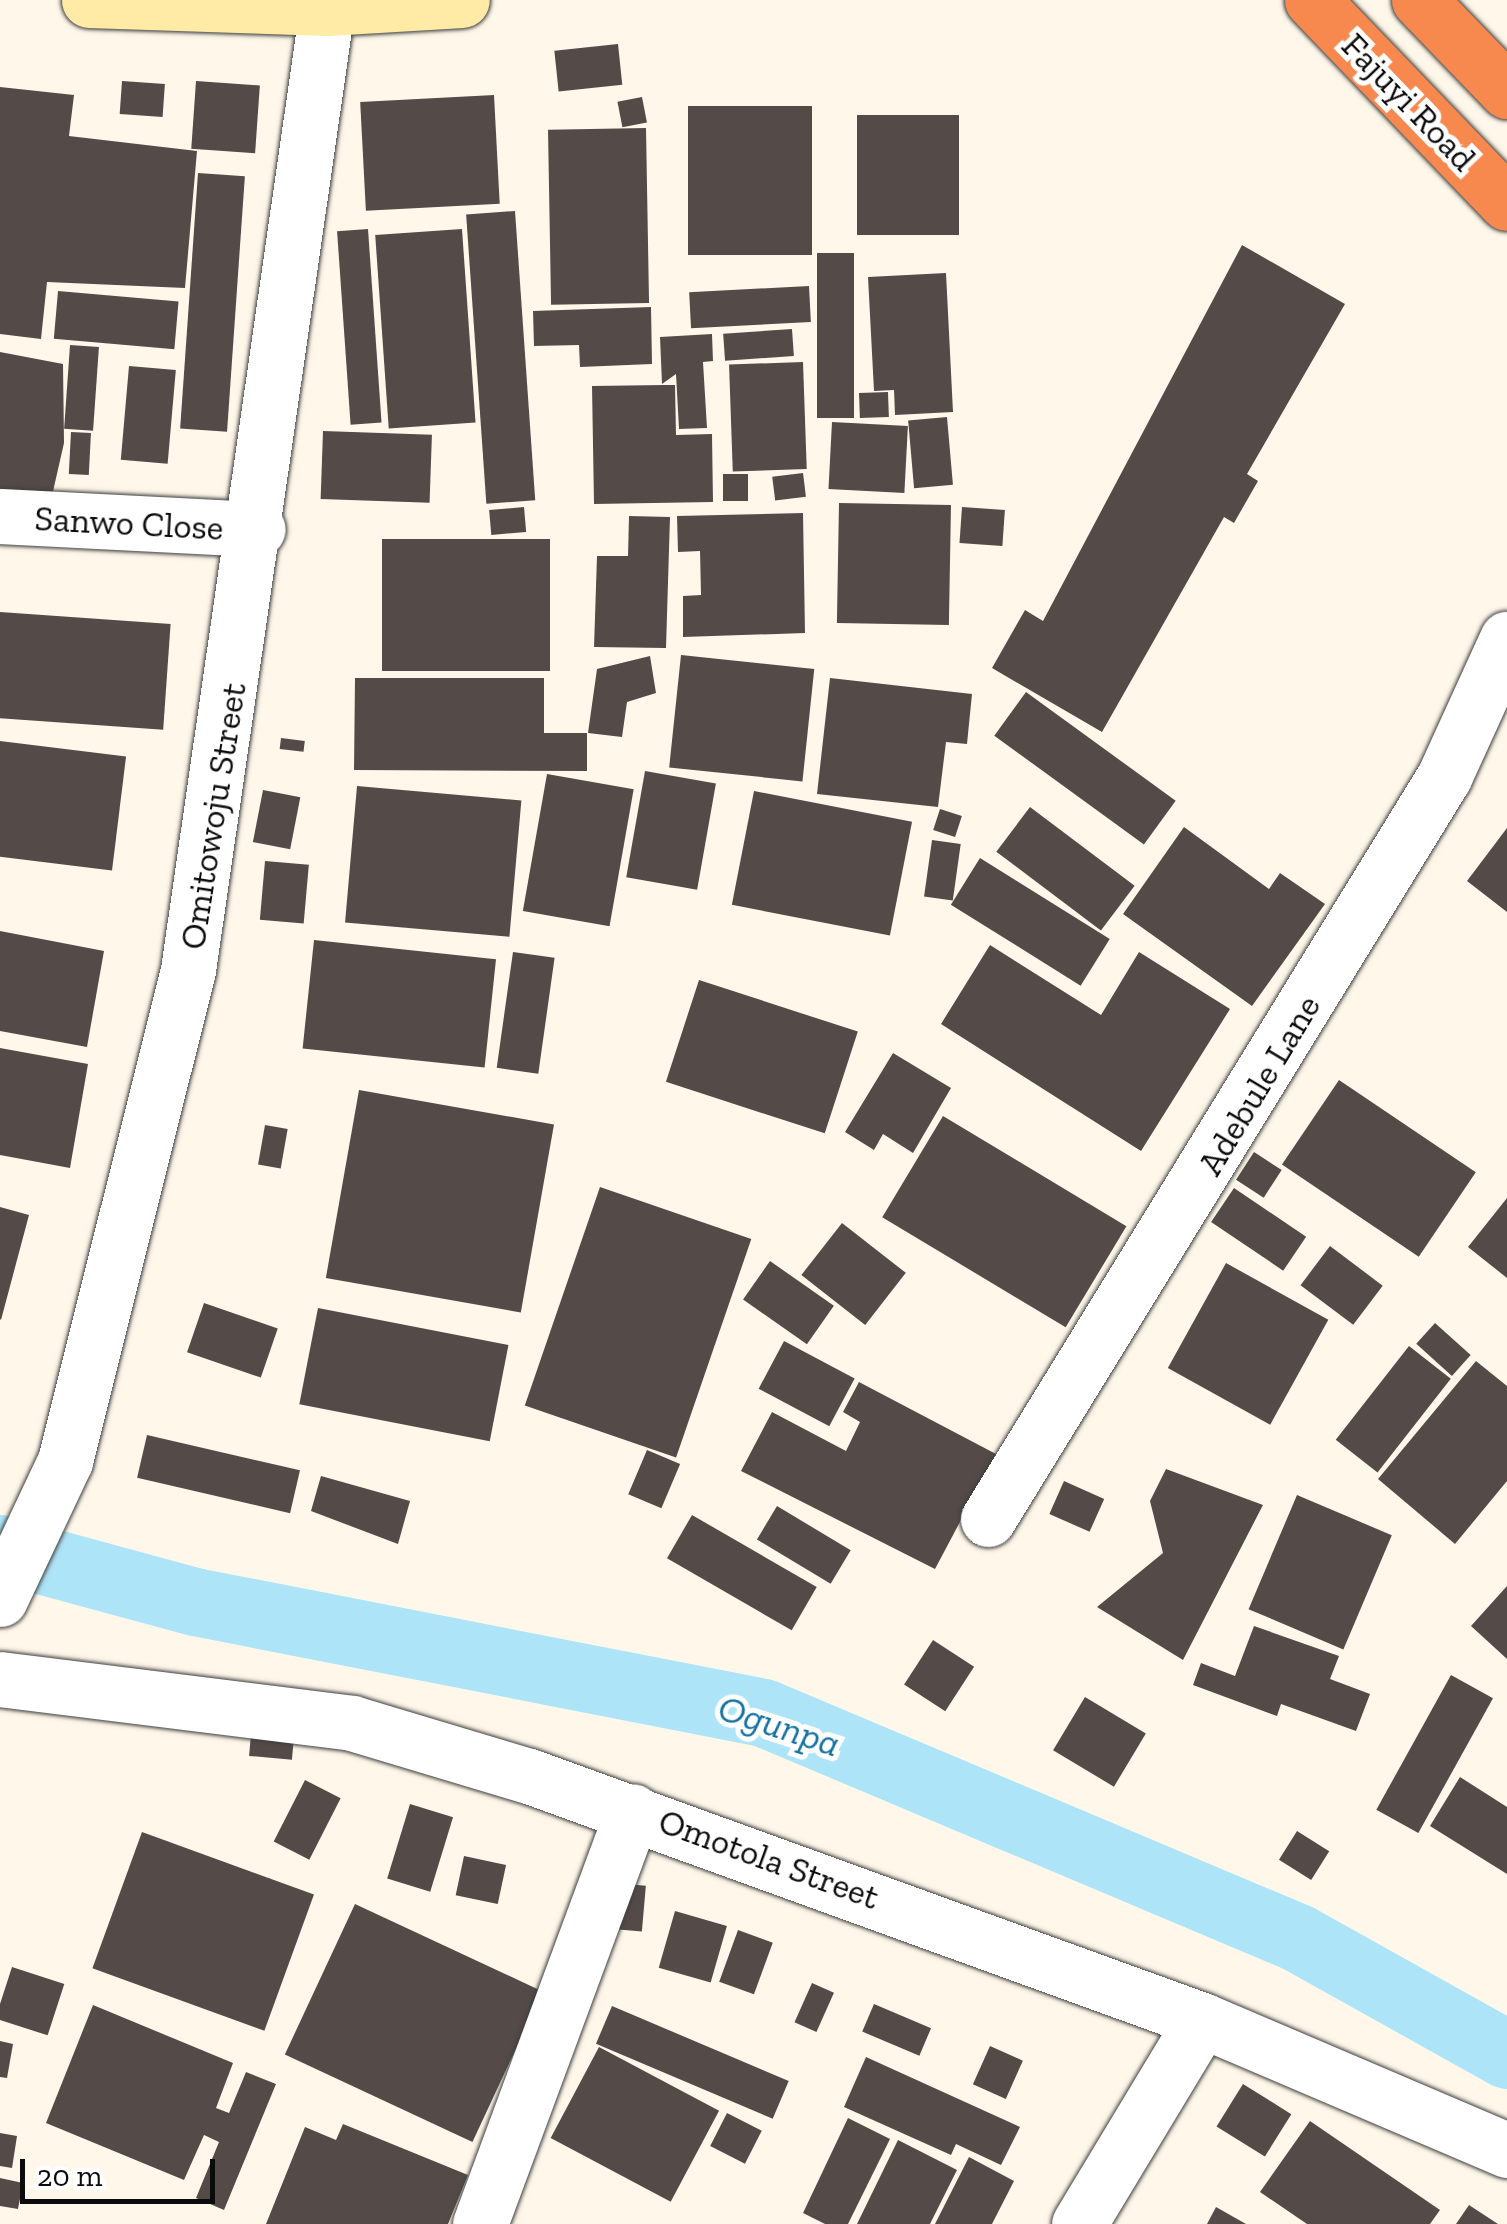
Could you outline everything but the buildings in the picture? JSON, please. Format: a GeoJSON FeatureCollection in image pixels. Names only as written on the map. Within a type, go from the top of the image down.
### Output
{"type":"FeatureCollection","features":[{"type":"Feature","properties":{"kind":"highway","name":"Fajuyi Road"},"geometry":{"type":"LineString","coordinates":[[1312,0],[1507,203]]}},
{"type":"Feature","properties":{"kind":"highway"},"geometry":{"type":"LineString","coordinates":[[1419,0],[1507,91]]}},
{"type":"Feature","properties":{"kind":"main road"},"geometry":{"type":"LineString","coordinates":[[89,0],[328,8],[462,0]]}},
{"type":"Feature","properties":{"kind":"street","name":"Omitowoju Street"},"geometry":{"type":"LineString","coordinates":[[0,1599],[64,1461],[188,970],[258,529],[328,8]]}},
{"type":"Feature","properties":{"kind":"street","name":"Sanwo Close"},"geometry":{"type":"LineString","coordinates":[[0,516],[258,529]]}},
{"type":"Feature","properties":{"kind":"street","name":"Adebule Lane"},"geometry":{"type":"LineString","coordinates":[[988,1519],[1434,794],[1507,639]]}},
{"type":"Feature","properties":{"kind":"street","name":"Omotola Street"},"geometry":{"type":"LineString","coordinates":[[0,1678],[352,1722],[633,1810],[1202,2020],[1507,2150]]}},
{"type":"Feature","properties":{"kind":"street"},"geometry":{"type":"LineString","coordinates":[[480,2224],[633,1810]]}},
{"type":"Feature","properties":{"kind":"street"},"geometry":{"type":"LineString","coordinates":[[1079,2224],[1202,2020]]}},
{"type":"Feature","properties":{"kind":"waterway","name":"Ogunpa"},"geometry":{"type":"LineString","coordinates":[[0,1549],[195,1602],[764,1713],[1298,1938],[1507,2055]]}}]}
